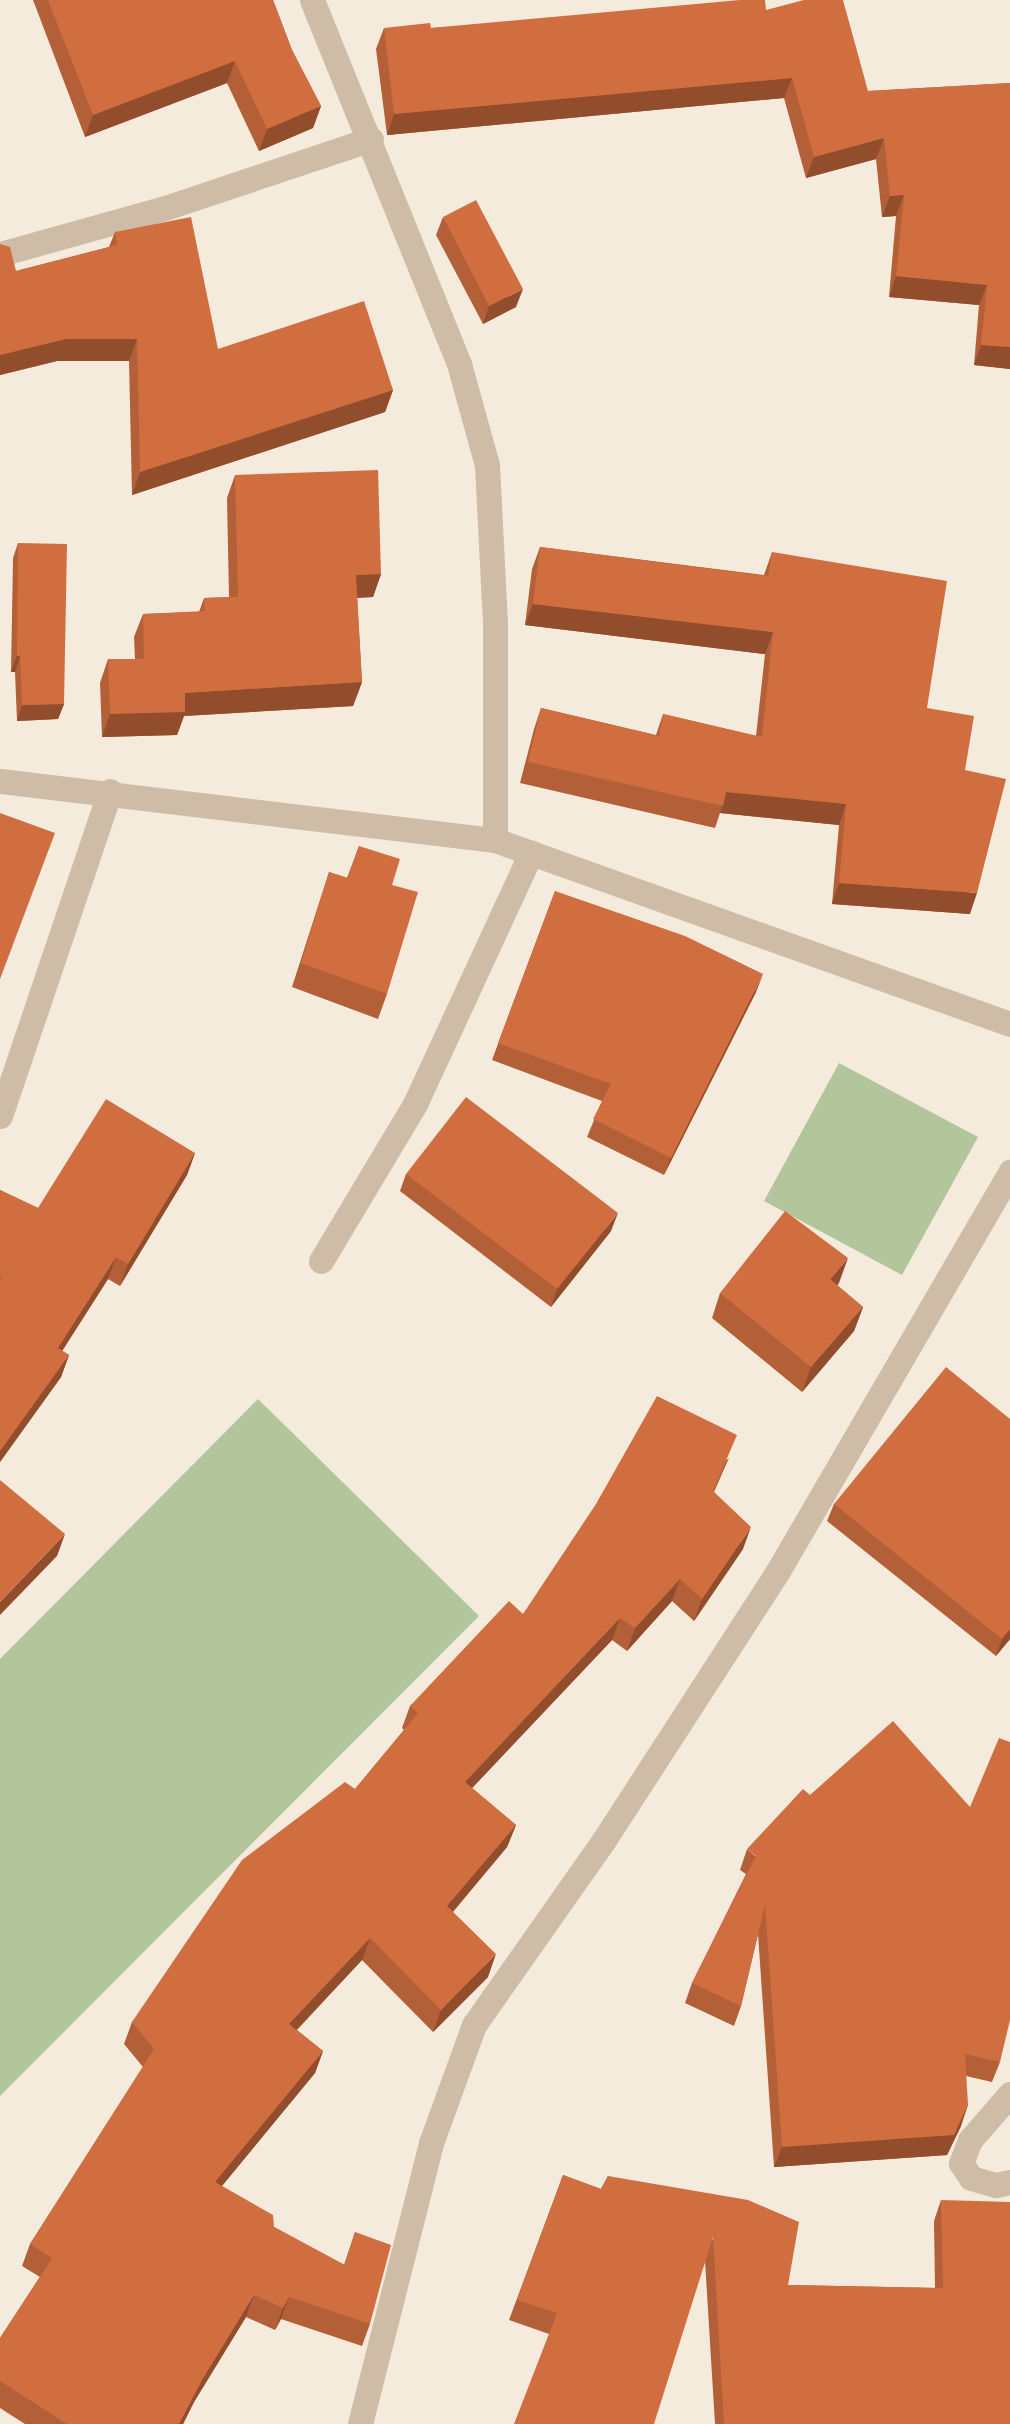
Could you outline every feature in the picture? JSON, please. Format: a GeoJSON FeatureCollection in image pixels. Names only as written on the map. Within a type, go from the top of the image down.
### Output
{"type":"FeatureCollection","features":[{"type":"Feature","properties":{"kind":"street"},"geometry":{"type":"LineString","coordinates":[[312,0],[459,364],[487,464],[495,623],[495,840]]}},
{"type":"Feature","properties":{"kind":"street"},"geometry":{"type":"LineString","coordinates":[[0,254],[168,206],[371,139]]}},
{"type":"Feature","properties":{"kind":"street"},"geometry":{"type":"LineString","coordinates":[[0,781],[110,791],[495,840],[1010,1024]]}},
{"type":"Feature","properties":{"kind":"street"},"geometry":{"type":"LineString","coordinates":[[0,1116],[110,791]]}},
{"type":"Feature","properties":{"kind":"street"},"geometry":{"type":"LineString","coordinates":[[321,1262],[415,1104],[531,853]]}},
{"type":"Feature","properties":{"kind":"street"},"geometry":{"type":"LineString","coordinates":[[360,2424],[431,2143],[474,2025],[604,1840],[778,1571],[1010,1172]]}},
{"type":"Feature","properties":{"kind":"street"},"geometry":{"type":"LineString","coordinates":[[1010,2094],[970,2140],[962,2163],[971,2178],[996,2184],[1010,2182]]}},
{"type":"Feature","properties":{"kind":"green space"},"geometry":{"type":"Polygon","coordinates":[[[839,1063],[978,1137],[902,1275],[764,1201],[839,1063]]]}},
{"type":"Feature","properties":{"kind":"green space"},"geometry":{"type":"Polygon","coordinates":[[[258,1399],[479,1616],[0,2096],[0,1659],[258,1399]]]}},
{"type":"Feature","properties":{"kind":"building"},"geometry":{"type":"Polygon","coordinates":[[[48,0],[273,0],[292,50],[321,106],[267,129],[235,61],[93,115],[48,0]]]}},
{"type":"Feature","properties":{"kind":"building"},"geometry":{"type":"Polygon","coordinates":[[[765,0],[766,10],[804,0],[843,0],[868,91],[1010,83],[1010,347],[981,345],[987,285],[896,276],[904,195],[890,196],[884,138],[814,157],[792,78],[394,114],[384,28],[430,23],[431,28],[765,0]]]}},
{"type":"Feature","properties":{"kind":"building"},"geometry":{"type":"Polygon","coordinates":[[[476,200],[523,289],[489,306],[443,217],[476,200]]]}},
{"type":"Feature","properties":{"kind":"building"},"geometry":{"type":"Polygon","coordinates":[[[191,217],[218,349],[364,301],[393,390],[140,472],[137,339],[66,339],[0,355],[0,244],[10,247],[16,271],[117,245],[115,232],[191,217]]]}},
{"type":"Feature","properties":{"kind":"building"},"geometry":{"type":"Polygon","coordinates":[[[378,470],[381,574],[356,575],[362,682],[185,693],[185,712],[110,714],[108,659],[144,659],[143,614],[205,611],[204,598],[238,597],[235,475],[378,470]]]}},
{"type":"Feature","properties":{"kind":"building"},"geometry":{"type":"Polygon","coordinates":[[[18,543],[67,544],[64,704],[22,705],[17,656],[18,543]]]}},
{"type":"Feature","properties":{"kind":"building"},"geometry":{"type":"Polygon","coordinates":[[[540,547],[768,576],[772,552],[947,581],[927,708],[974,716],[965,770],[1006,779],[977,893],[839,883],[846,804],[726,792],[723,806],[528,762],[541,708],[659,736],[663,714],[762,737],[773,632],[533,604],[540,547]]]}},
{"type":"Feature","properties":{"kind":"building"},"geometry":{"type":"Polygon","coordinates":[[[0,813],[55,833],[0,979],[0,813]]]}},
{"type":"Feature","properties":{"kind":"building"},"geometry":{"type":"Polygon","coordinates":[[[359,846],[400,859],[392,885],[418,892],[387,994],[301,963],[329,872],[348,878],[359,846]]]}},
{"type":"Feature","properties":{"kind":"building"},"geometry":{"type":"Polygon","coordinates":[[[555,891],[685,936],[763,974],[671,1158],[593,1119],[611,1084],[498,1043],[555,891]]]}},
{"type":"Feature","properties":{"kind":"building"},"geometry":{"type":"Polygon","coordinates":[[[466,1097],[618,1213],[557,1289],[406,1174],[466,1097]]]}},
{"type":"Feature","properties":{"kind":"building"},"geometry":{"type":"Polygon","coordinates":[[[106,1099],[195,1153],[128,1264],[116,1257],[58,1348],[69,1355],[0,1451],[0,1190],[38,1208],[106,1099]]]}},
{"type":"Feature","properties":{"kind":"building"},"geometry":{"type":"Polygon","coordinates":[[[785,1211],[848,1258],[830,1279],[863,1307],[811,1367],[720,1293],[785,1211]]]}},
{"type":"Feature","properties":{"kind":"building"},"geometry":{"type":"Polygon","coordinates":[[[946,1367],[1010,1419],[1010,1629],[1002,1639],[834,1504],[946,1367]]]}},
{"type":"Feature","properties":{"kind":"building"},"geometry":{"type":"Polygon","coordinates":[[[657,1396],[737,1435],[713,1491],[751,1527],[702,1599],[680,1579],[635,1628],[620,1618],[465,1782],[516,1825],[447,1906],[496,1954],[441,2010],[370,1938],[289,2024],[323,2051],[215,2182],[273,2215],[274,2227],[345,2265],[355,2232],[391,2245],[370,2324],[289,2297],[283,2308],[254,2295],[179,2424],[67,2424],[0,2381],[0,2338],[52,2258],[30,2244],[154,2049],[132,2022],[242,1860],[345,1782],[355,1789],[418,1713],[410,1706],[509,1601],[523,1614],[596,1504],[657,1396]]]}},
{"type":"Feature","properties":{"kind":"building"},"geometry":{"type":"Polygon","coordinates":[[[0,1480],[65,1534],[0,1602],[0,1480]]]}},
{"type":"Feature","properties":{"kind":"building"},"geometry":{"type":"Polygon","coordinates":[[[893,1721],[970,1807],[999,1738],[1010,1742],[1010,2020],[1000,2062],[965,2054],[968,2105],[954,2135],[782,2147],[765,1905],[741,2006],[692,1983],[756,1856],[747,1849],[803,1789],[810,1795],[893,1721]]]}},
{"type":"Feature","properties":{"kind":"building"},"geometry":{"type":"Polygon","coordinates":[[[563,2175],[601,2189],[608,2176],[748,2200],[799,2222],[788,2285],[943,2288],[941,2200],[1010,2202],[1010,2424],[724,2424],[713,2237],[654,2424],[514,2424],[557,2313],[517,2300],[563,2175]]]}}]}
